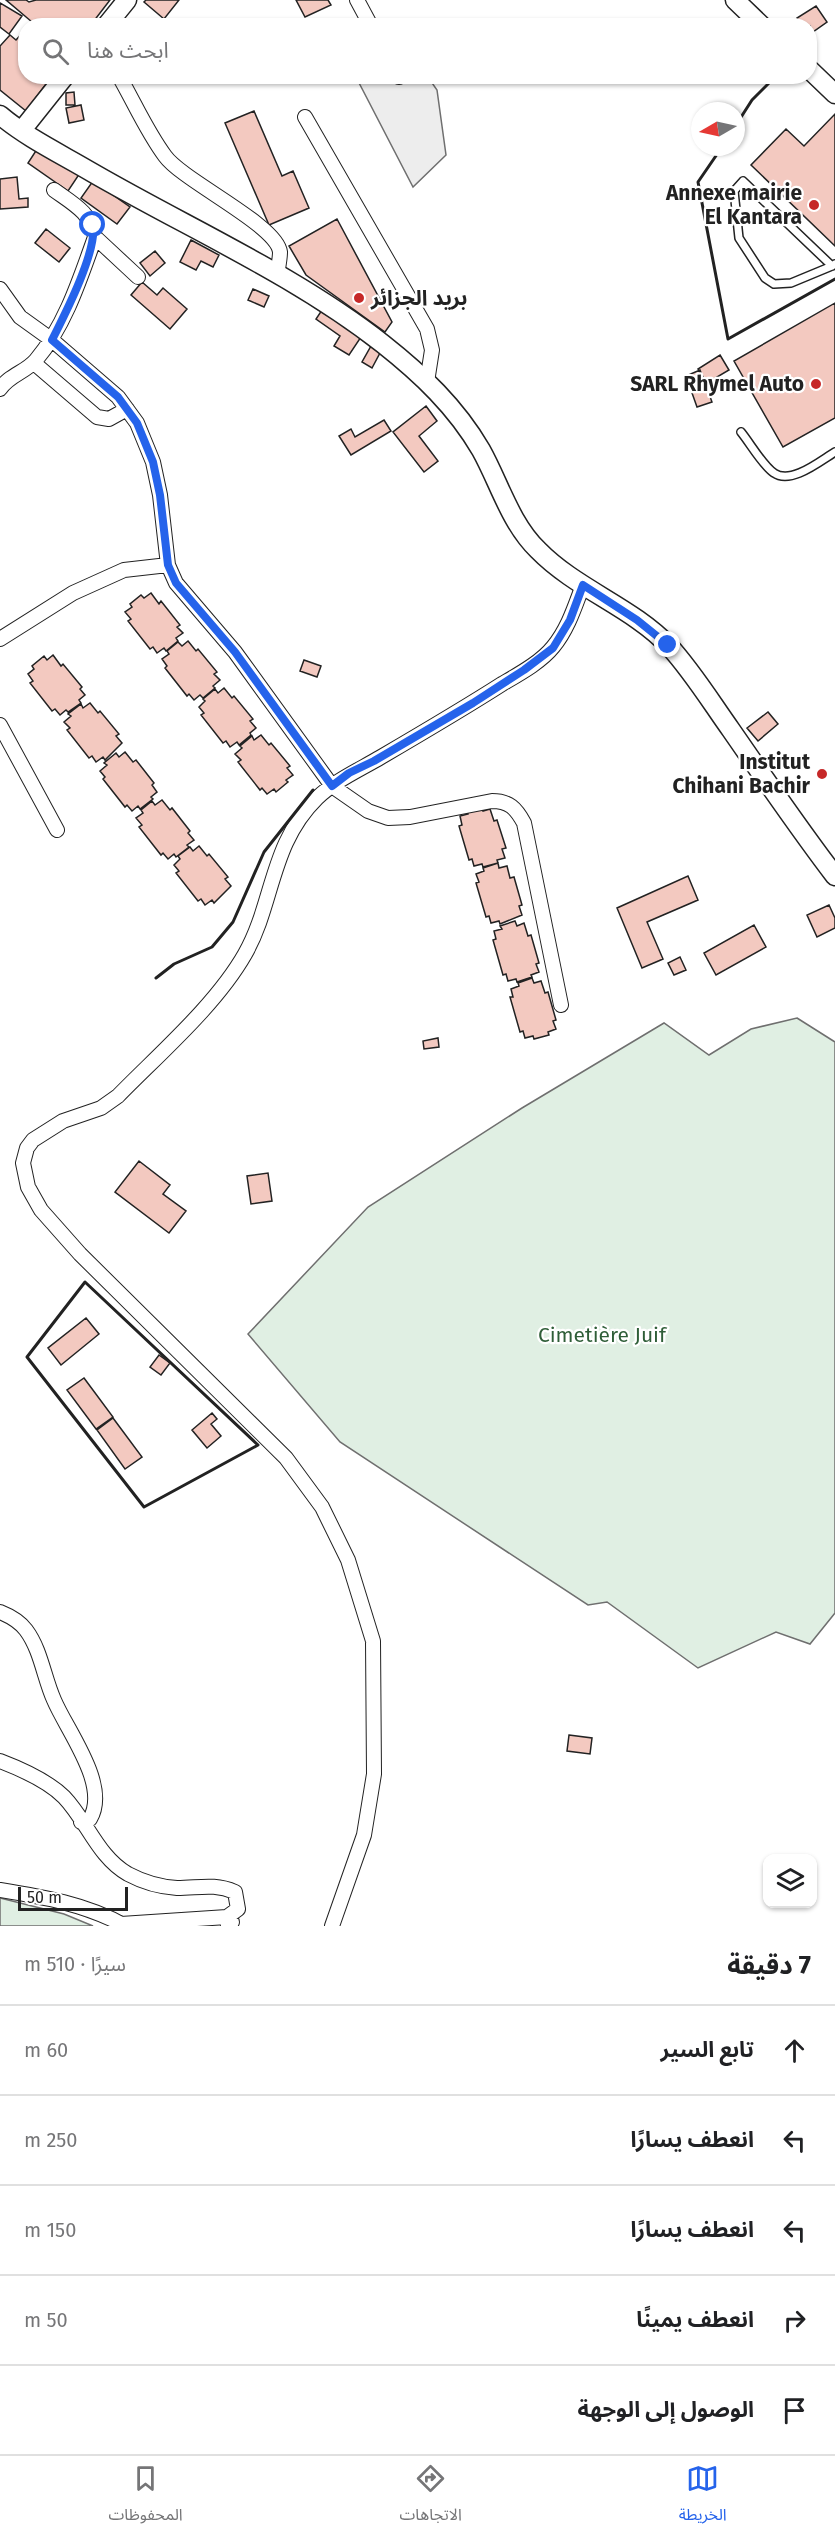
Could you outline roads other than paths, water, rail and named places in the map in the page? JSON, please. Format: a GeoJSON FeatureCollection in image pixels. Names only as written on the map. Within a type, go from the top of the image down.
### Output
{"type":"FeatureCollection","features":[{"type":"Feature","properties":{"kind":"main road"},"geometry":{"type":"LineString","coordinates":[[112,18],[126,0]]}},
{"type":"Feature","properties":{"kind":"main road"},"geometry":{"type":"LineString","coordinates":[[735,0],[754,18]]}},
{"type":"Feature","properties":{"kind":"main road"},"geometry":{"type":"LineString","coordinates":[[817,77],[835,94]]}},
{"type":"Feature","properties":{"kind":"main road"},"geometry":{"type":"LineString","coordinates":[[22,130],[59,84]]}},
{"type":"Feature","properties":{"kind":"main road"},"geometry":{"type":"LineString","coordinates":[[0,116],[130,194],[277,275],[336,311],[382,344],[428,382],[475,440],[519,526],[537,550],[583,585],[637,620],[668,645],[705,693],[835,876]]}},
{"type":"Feature","properties":{"kind":"street"},"geometry":{"type":"LineString","coordinates":[[357,0],[367,18]]}},
{"type":"Feature","properties":{"kind":"street"},"geometry":{"type":"LineString","coordinates":[[124,84],[165,157],[246,216],[277,244],[280,252],[277,275]]}},
{"type":"Feature","properties":{"kind":"street"},"geometry":{"type":"LineString","coordinates":[[305,117],[427,329],[432,350],[428,382]]}},
{"type":"Feature","properties":{"kind":"street"},"geometry":{"type":"LineString","coordinates":[[0,389],[18,371],[34,363],[52,340],[95,237],[93,225],[86,214],[54,190]]}},
{"type":"Feature","properties":{"kind":"street"},"geometry":{"type":"LineString","coordinates":[[95,237],[138,277]]}},
{"type":"Feature","properties":{"kind":"street"},"geometry":{"type":"LineString","coordinates":[[0,289],[20,317],[52,340],[118,397],[137,423],[153,462],[160,495],[168,565],[176,583],[235,652],[332,786],[368,811],[388,818],[411,817],[492,801],[505,801],[517,811],[524,824],[561,1005]]}},
{"type":"Feature","properties":{"kind":"street"},"geometry":{"type":"LineString","coordinates":[[34,363],[97,417],[110,419],[127,409]]}},
{"type":"Feature","properties":{"kind":"street"},"geometry":{"type":"LineString","coordinates":[[0,639],[73,593],[124,570],[168,565]]}},
{"type":"Feature","properties":{"kind":"street"},"geometry":{"type":"LineString","coordinates":[[332,1926],[364,1836],[374,1774],[373,1641],[348,1560],[322,1507],[286,1458],[80,1254],[41,1210],[28,1187],[23,1164],[27,1148],[33,1140],[63,1121],[101,1107],[118,1096],[213,999],[245,954],[257,927],[279,855],[316,799],[349,773],[374,761],[473,703],[553,648],[570,620],[583,585]]}},
{"type":"Feature","properties":{"kind":"street"},"geometry":{"type":"LineString","coordinates":[[0,725],[57,830]]}},
{"type":"Feature","properties":{"kind":"street"},"geometry":{"type":"LineString","coordinates":[[0,1612],[11,1617],[26,1630],[36,1648],[53,1699],[92,1777],[96,1799],[94,1813],[90,1819],[81,1822]]}},
{"type":"Feature","properties":{"kind":"street"},"geometry":{"type":"LineString","coordinates":[[0,1761],[37,1779],[64,1797],[112,1862],[128,1874],[148,1883],[176,1888],[220,1886],[235,1892],[238,1909],[230,1923],[123,1925],[86,1908],[50,1898],[0,1890]]}},
{"type":"Feature","properties":{"kind":"lane"},"geometry":{"type":"LineString","coordinates":[[743,181],[834,265],[791,283],[774,284],[765,278],[739,238],[734,191],[743,181]]}},
{"type":"Feature","properties":{"kind":"lane"},"geometry":{"type":"LineString","coordinates":[[741,432],[775,474],[786,477],[797,474],[835,452]]}},
{"type":"Feature","properties":{"kind":"place","name":"Annexe mairie El Kantara"},"geometry":{"type":"Point","coordinates":[814,205]}},
{"type":"Feature","properties":{"kind":"place","name":"بريد الجزائر"},"geometry":{"type":"Point","coordinates":[359,298]}},
{"type":"Feature","properties":{"kind":"place","name":"SARL Rhymel Auto"},"geometry":{"type":"Point","coordinates":[816,384]}},
{"type":"Feature","properties":{"kind":"place","name":"Institut Chihani Bachir"},"geometry":{"type":"Point","coordinates":[822,774]}},
{"type":"Feature","properties":{"kind":"park label","name":"Cimetière Juif"},"geometry":{"type":"Point","coordinates":[602,1335]}}]}
